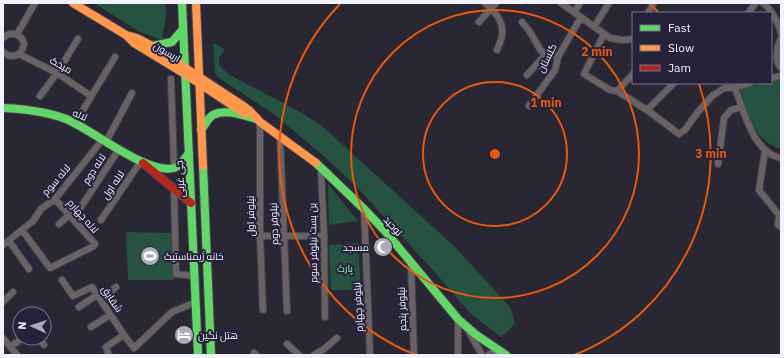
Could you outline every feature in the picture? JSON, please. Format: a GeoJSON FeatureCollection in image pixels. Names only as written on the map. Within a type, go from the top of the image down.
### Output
{"type":"FeatureCollection","features":[{"type":"Feature","properties":{"kind":"main road","name":"اریسون"},"geometry":{"type":"LineString","coordinates":[[73,3],[117,29],[134,43],[185,70]]}},
{"type":"Feature","properties":{"kind":"main road","name":"جی غربی"},"geometry":{"type":"LineString","coordinates":[[182,3],[198,355]]}},
{"type":"Feature","properties":{"kind":"main road"},"geometry":{"type":"LineString","coordinates":[[196,3],[211,355]]}},
{"type":"Feature","properties":{"kind":"main road"},"geometry":{"type":"LineString","coordinates":[[152,46],[172,42],[183,29]]}},
{"type":"Feature","properties":{"kind":"main road","name":"اریسون"},"geometry":{"type":"LineString","coordinates":[[126,35],[137,38],[152,46],[199,80]]}},
{"type":"Feature","properties":{"kind":"main road","name":"توحید"},"geometry":{"type":"LineString","coordinates":[[199,80],[246,115],[258,121],[280,136],[321,167],[385,232],[458,319],[468,329],[503,353]]}},
{"type":"Feature","properties":{"kind":"main road","name":"لاله"},"geometry":{"type":"LineString","coordinates":[[3,108],[48,112],[86,129],[119,150],[141,161]]}},
{"type":"Feature","properties":{"kind":"main road"},"geometry":{"type":"LineString","coordinates":[[201,130],[208,120],[214,115],[221,113],[233,114],[258,121]]}},
{"type":"Feature","properties":{"kind":"main road"},"geometry":{"type":"LineString","coordinates":[[141,161],[160,168],[174,168],[180,164],[189,152]]}},
{"type":"Feature","properties":{"kind":"main road"},"geometry":{"type":"LineString","coordinates":[[141,161],[191,203]]}},
{"type":"Feature","properties":{"kind":"street"},"geometry":{"type":"LineString","coordinates":[[17,34],[35,3]]}},
{"type":"Feature","properties":{"kind":"street"},"geometry":{"type":"LineString","coordinates":[[486,3],[494,6],[502,26],[502,35],[497,50]]}},
{"type":"Feature","properties":{"kind":"street"},"geometry":{"type":"LineString","coordinates":[[562,3],[610,38],[623,40],[632,39]]}},
{"type":"Feature","properties":{"kind":"street"},"geometry":{"type":"LineString","coordinates":[[574,12],[580,3]]}},
{"type":"Feature","properties":{"kind":"street"},"geometry":{"type":"LineString","coordinates":[[594,27],[609,3]]}},
{"type":"Feature","properties":{"kind":"street"},"geometry":{"type":"LineString","coordinates":[[649,12],[654,3]]}},
{"type":"Feature","properties":{"kind":"street"},"geometry":{"type":"LineString","coordinates":[[749,12],[756,3]]}},
{"type":"Feature","properties":{"kind":"street"},"geometry":{"type":"LineString","coordinates":[[763,3],[771,12]]}},
{"type":"Feature","properties":{"kind":"street"},"geometry":{"type":"LineString","coordinates":[[480,22],[494,6]]}},
{"type":"Feature","properties":{"kind":"street"},"geometry":{"type":"LineString","coordinates":[[772,13],[781,33]]}},
{"type":"Feature","properties":{"kind":"street","name":"گلستان"},"geometry":{"type":"LineString","coordinates":[[529,106],[555,70],[558,57],[581,17]]}},
{"type":"Feature","properties":{"kind":"street"},"geometry":{"type":"LineString","coordinates":[[522,22],[541,50],[558,57]]}},
{"type":"Feature","properties":{"kind":"street"},"geometry":{"type":"LineString","coordinates":[[3,38],[9,34],[17,34],[24,43],[24,48],[19,54],[12,57],[4,55]]}},
{"type":"Feature","properties":{"kind":"street"},"geometry":{"type":"LineString","coordinates":[[604,34],[584,74],[610,90],[617,91],[647,110],[678,134],[685,130],[697,113],[722,85],[735,88],[747,84]]}},
{"type":"Feature","properties":{"kind":"street"},"geometry":{"type":"LineString","coordinates":[[780,65],[777,53],[781,38]]}},
{"type":"Feature","properties":{"kind":"street"},"geometry":{"type":"LineString","coordinates":[[40,96],[57,73],[78,39]]}},
{"type":"Feature","properties":{"kind":"street"},"geometry":{"type":"LineString","coordinates":[[527,75],[547,53]]}},
{"type":"Feature","properties":{"kind":"street","name":"میخک"},"geometry":{"type":"LineString","coordinates":[[19,54],[57,73],[91,96]]}},
{"type":"Feature","properties":{"kind":"street"},"geometry":{"type":"LineString","coordinates":[[80,115],[116,57]]}},
{"type":"Feature","properties":{"kind":"street"},"geometry":{"type":"LineString","coordinates":[[617,91],[632,75]]}},
{"type":"Feature","properties":{"kind":"street"},"geometry":{"type":"LineString","coordinates":[[171,79],[174,168]]}},
{"type":"Feature","properties":{"kind":"street"},"geometry":{"type":"LineString","coordinates":[[647,110],[673,84]]}},
{"type":"Feature","properties":{"kind":"street"},"geometry":{"type":"LineString","coordinates":[[735,88],[755,139],[765,150],[775,157],[781,158]]}},
{"type":"Feature","properties":{"kind":"street","name":"لاله سوم"},"geometry":{"type":"LineString","coordinates":[[6,241],[33,221],[41,209],[55,199],[104,140],[132,93]]}},
{"type":"Feature","properties":{"kind":"street"},"geometry":{"type":"LineString","coordinates":[[718,164],[724,118],[731,110],[742,107]]}},
{"type":"Feature","properties":{"kind":"street","name":"نیلوفر اول"},"geometry":{"type":"LineString","coordinates":[[258,121],[263,310]]}},
{"type":"Feature","properties":{"kind":"street","name":"نیلوفر دوم"},"geometry":{"type":"LineString","coordinates":[[280,136],[287,311]]}},
{"type":"Feature","properties":{"kind":"street","name":"لاله دوم"},"geometry":{"type":"LineString","coordinates":[[59,224],[71,217],[119,150]]}},
{"type":"Feature","properties":{"kind":"street"},"geometry":{"type":"LineString","coordinates":[[765,150],[760,190],[779,215],[778,224],[781,227]]}},
{"type":"Feature","properties":{"kind":"street","name":"لاله اول"},"geometry":{"type":"LineString","coordinates":[[102,220],[141,161]]}},
{"type":"Feature","properties":{"kind":"street","name":"بن بست نیلوفر سوم"},"geometry":{"type":"LineString","coordinates":[[321,167],[325,317]]}},
{"type":"Feature","properties":{"kind":"street"},"geometry":{"type":"LineString","coordinates":[[174,190],[176,274],[194,276]]}},
{"type":"Feature","properties":{"kind":"street","name":"لاله چهارم"},"geometry":{"type":"LineString","coordinates":[[22,230],[48,267],[52,268],[95,245],[55,199]]}},
{"type":"Feature","properties":{"kind":"street","name":"نیلوفر چهارم"},"geometry":{"type":"LineString","coordinates":[[364,209],[370,355]]}},
{"type":"Feature","properties":{"kind":"street"},"geometry":{"type":"LineString","coordinates":[[260,236],[324,236]]}},
{"type":"Feature","properties":{"kind":"street"},"geometry":{"type":"LineString","coordinates":[[6,241],[29,269]]}},
{"type":"Feature","properties":{"kind":"street","name":"نیلوفر پنجم"},"geometry":{"type":"LineString","coordinates":[[411,263],[414,355]]}},
{"type":"Feature","properties":{"kind":"street","name":"شقایق"},"geometry":{"type":"LineString","coordinates":[[62,280],[73,296],[92,288],[134,348],[172,312],[196,302]]}},
{"type":"Feature","properties":{"kind":"street"},"geometry":{"type":"LineString","coordinates":[[79,307],[99,298],[116,287]]}},
{"type":"Feature","properties":{"kind":"street"},"geometry":{"type":"LineString","coordinates":[[3,302],[13,292]]}},
{"type":"Feature","properties":{"kind":"street"},"geometry":{"type":"LineString","coordinates":[[91,327],[110,315]]}},
{"type":"Feature","properties":{"kind":"street"},"geometry":{"type":"LineString","coordinates":[[458,319],[458,355]]}},
{"type":"Feature","properties":{"kind":"street"},"geometry":{"type":"LineString","coordinates":[[468,329],[482,355]]}},
{"type":"Feature","properties":{"kind":"street"},"geometry":{"type":"LineString","coordinates":[[110,355],[106,347],[124,335]]}},
{"type":"Feature","properties":{"kind":"street"},"geometry":{"type":"LineString","coordinates":[[3,338],[17,355]]}},
{"type":"Feature","properties":{"kind":"street"},"geometry":{"type":"LineString","coordinates":[[314,355],[325,352],[338,338]]}},
{"type":"Feature","properties":{"kind":"street"},"geometry":{"type":"LineString","coordinates":[[287,344],[299,355]]}},
{"type":"Feature","properties":{"kind":"street"},"geometry":{"type":"LineString","coordinates":[[488,355],[494,352],[503,353]]}},
{"type":"Feature","properties":{"kind":"green space"},"geometry":{"type":"Polygon","coordinates":[[[94,3],[165,3],[166,16],[162,40],[140,32],[94,3]]]}},
{"type":"Feature","properties":{"kind":"green space"},"geometry":{"type":"Polygon","coordinates":[[[213,43],[225,50],[219,58],[219,65],[228,74],[300,112],[321,125],[455,247],[510,307],[515,324],[501,337],[470,313],[356,186],[319,152],[271,112],[219,78],[215,73],[213,43]]]}},
{"type":"Feature","properties":{"kind":"green space"},"geometry":{"type":"Polygon","coordinates":[[[781,79],[781,149],[771,145],[758,133],[749,117],[740,89],[761,84],[772,84],[772,81],[781,79]]]}},
{"type":"Feature","properties":{"kind":"green space"},"geometry":{"type":"Polygon","coordinates":[[[328,184],[358,221],[329,225],[328,184]]]}},
{"type":"Feature","properties":{"kind":"green space","name":"خانه ژیمناستیک"},"geometry":{"type":"Polygon","coordinates":[[[126,232],[173,233],[174,280],[128,280],[126,232]]]}},
{"type":"Feature","properties":{"kind":"green space","name":"پارک"},"geometry":{"type":"Polygon","coordinates":[[[358,243],[361,290],[331,290],[329,245],[358,243]]]}},
{"type":"Feature","properties":{"kind":"traffic: fast"},"geometry":{"type":"LineString","coordinates":[[182,3],[198,355]]}},
{"type":"Feature","properties":{"kind":"traffic: fast"},"geometry":{"type":"LineString","coordinates":[[152,46],[172,42],[183,29]]}},
{"type":"Feature","properties":{"kind":"traffic: fast"},"geometry":{"type":"LineString","coordinates":[[3,108],[35,111],[66,119],[120,150],[150,165],[163,168],[174,168],[179,166],[189,153]]}},
{"type":"Feature","properties":{"kind":"traffic: fast"},"geometry":{"type":"LineString","coordinates":[[201,130],[210,118],[218,113],[229,112],[257,119]]}},
{"type":"Feature","properties":{"kind":"traffic: fast"},"geometry":{"type":"LineString","coordinates":[[316,163],[385,231],[458,319],[475,334],[506,355]]}},
{"type":"Feature","properties":{"kind":"traffic: fast"},"geometry":{"type":"LineString","coordinates":[[203,166],[211,355]]}},
{"type":"Feature","properties":{"kind":"traffic: slow"},"geometry":{"type":"LineString","coordinates":[[73,3],[126,35],[137,38],[152,46],[242,105],[260,122],[316,163]]}},
{"type":"Feature","properties":{"kind":"traffic: slow"},"geometry":{"type":"LineString","coordinates":[[196,3],[203,166]]}},
{"type":"Feature","properties":{"kind":"traffic: slow"},"geometry":{"type":"LineString","coordinates":[[127,36],[134,43],[185,74],[245,114]]}},
{"type":"Feature","properties":{"kind":"traffic: jam"},"geometry":{"type":"LineString","coordinates":[[143,163],[191,203]]}},
{"type":"Feature","properties":{"kind":"place","name":"مسجد"},"geometry":{"type":"Point","coordinates":[383,247]}},
{"type":"Feature","properties":{"kind":"place","name":"خانه ژیمناستیک"},"geometry":{"type":"Point","coordinates":[150,256]}},
{"type":"Feature","properties":{"kind":"place","name":"هتل نگین"},"geometry":{"type":"Point","coordinates":[184,335]}}]}
